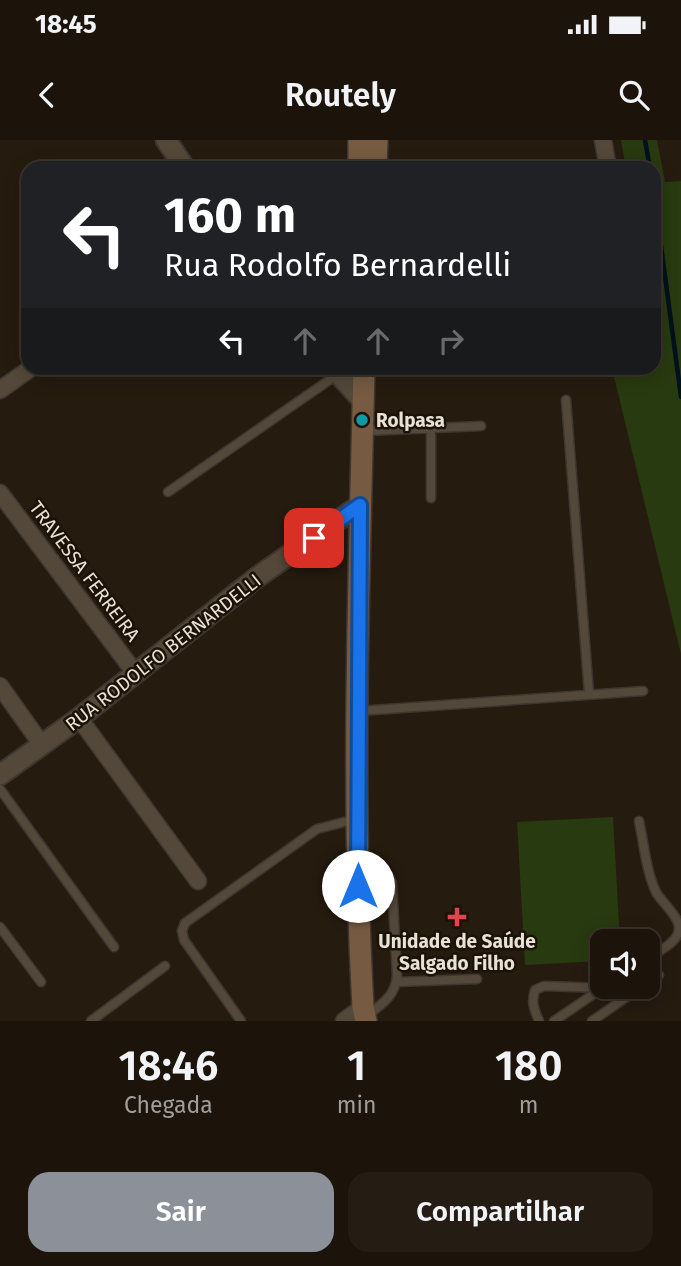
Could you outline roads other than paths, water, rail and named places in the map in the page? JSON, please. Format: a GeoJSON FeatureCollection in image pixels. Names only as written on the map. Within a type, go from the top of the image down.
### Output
{"type":"FeatureCollection","features":[{"type":"Feature","properties":{"kind":"main road"},"geometry":{"type":"LineString","coordinates":[[359,140],[359,161]]}},
{"type":"Feature","properties":{"kind":"main road"},"geometry":{"type":"LineString","coordinates":[[376,161],[377,140]]}},
{"type":"Feature","properties":{"kind":"main road"},"geometry":{"type":"LineString","coordinates":[[364,375],[360,505],[358,912],[365,1015]]}},
{"type":"Feature","properties":{"kind":"street"},"geometry":{"type":"LineString","coordinates":[[166,140],[180,161]]}},
{"type":"Feature","properties":{"kind":"street"},"geometry":{"type":"LineString","coordinates":[[603,140],[607,161]]}},
{"type":"Feature","properties":{"kind":"street"},"geometry":{"type":"LineString","coordinates":[[0,390],[21,375]]}},
{"type":"Feature","properties":{"kind":"street"},"geometry":{"type":"LineString","coordinates":[[339,375],[363,401]]}},
{"type":"Feature","properties":{"kind":"street","name":"TRAVESSA FERREIRA"},"geometry":{"type":"LineString","coordinates":[[0,493],[135,674]]}},
{"type":"Feature","properties":{"kind":"street","name":"RUA RODOLFO BERNARDELLI"},"geometry":{"type":"LineString","coordinates":[[0,775],[79,718],[256,578],[360,505]]}},
{"type":"Feature","properties":{"kind":"street"},"geometry":{"type":"LineString","coordinates":[[0,686],[42,745]]}},
{"type":"Feature","properties":{"kind":"street"},"geometry":{"type":"LineString","coordinates":[[79,718],[198,881]]}},
{"type":"Feature","properties":{"kind":"street"},"geometry":{"type":"LineString","coordinates":[[344,1021],[365,1015]]}},
{"type":"Feature","properties":{"kind":"lane"},"geometry":{"type":"LineString","coordinates":[[168,492],[329,375]]}},
{"type":"Feature","properties":{"kind":"lane"},"geometry":{"type":"LineString","coordinates":[[566,400],[589,693]]}},
{"type":"Feature","properties":{"kind":"lane"},"geometry":{"type":"LineString","coordinates":[[362,431],[481,426]]}},
{"type":"Feature","properties":{"kind":"lane"},"geometry":{"type":"LineString","coordinates":[[431,429],[431,498]]}},
{"type":"Feature","properties":{"kind":"lane"},"geometry":{"type":"LineString","coordinates":[[359,711],[643,691]]}},
{"type":"Feature","properties":{"kind":"lane"},"geometry":{"type":"LineString","coordinates":[[0,789],[114,947]]}},
{"type":"Feature","properties":{"kind":"lane"},"geometry":{"type":"LineString","coordinates":[[241,1021],[184,940],[182,931],[186,923],[317,829],[358,819]]}},
{"type":"Feature","properties":{"kind":"lane"},"geometry":{"type":"LineString","coordinates":[[639,821],[650,876],[656,891],[678,923],[679,931],[674,940],[660,950]]}},
{"type":"Feature","properties":{"kind":"lane"},"geometry":{"type":"LineString","coordinates":[[358,860],[382,868],[389,874],[392,883],[396,982],[389,999],[365,1015]]}},
{"type":"Feature","properties":{"kind":"lane"},"geometry":{"type":"LineString","coordinates":[[0,927],[41,982]]}},
{"type":"Feature","properties":{"kind":"lane"},"geometry":{"type":"LineString","coordinates":[[91,1021],[165,966]]}},
{"type":"Feature","properties":{"kind":"lane"},"geometry":{"type":"LineString","coordinates":[[396,982],[477,979]]}},
{"type":"Feature","properties":{"kind":"lane"},"geometry":{"type":"LineString","coordinates":[[539,1021],[533,1008],[535,990],[544,986],[590,987]]}},
{"type":"Feature","properties":{"kind":"lane"},"geometry":{"type":"LineString","coordinates":[[554,1021],[590,997]]}},
{"type":"Feature","properties":{"kind":"lane"},"geometry":{"type":"LineString","coordinates":[[592,1021],[624,999]]}},
{"type":"Feature","properties":{"kind":"waterway"},"geometry":{"type":"LineString","coordinates":[[645,140],[649,161]]}},
{"type":"Feature","properties":{"kind":"waterway"},"geometry":{"type":"LineString","coordinates":[[661,246],[681,397]]}},
{"type":"Feature","properties":{"kind":"place","name":"Rolpasa"},"geometry":{"type":"Point","coordinates":[362,420]}},
{"type":"Feature","properties":{"kind":"place","name":"Unidade de Saúde Salgado Filho"},"geometry":{"type":"Point","coordinates":[457,917]}}]}
